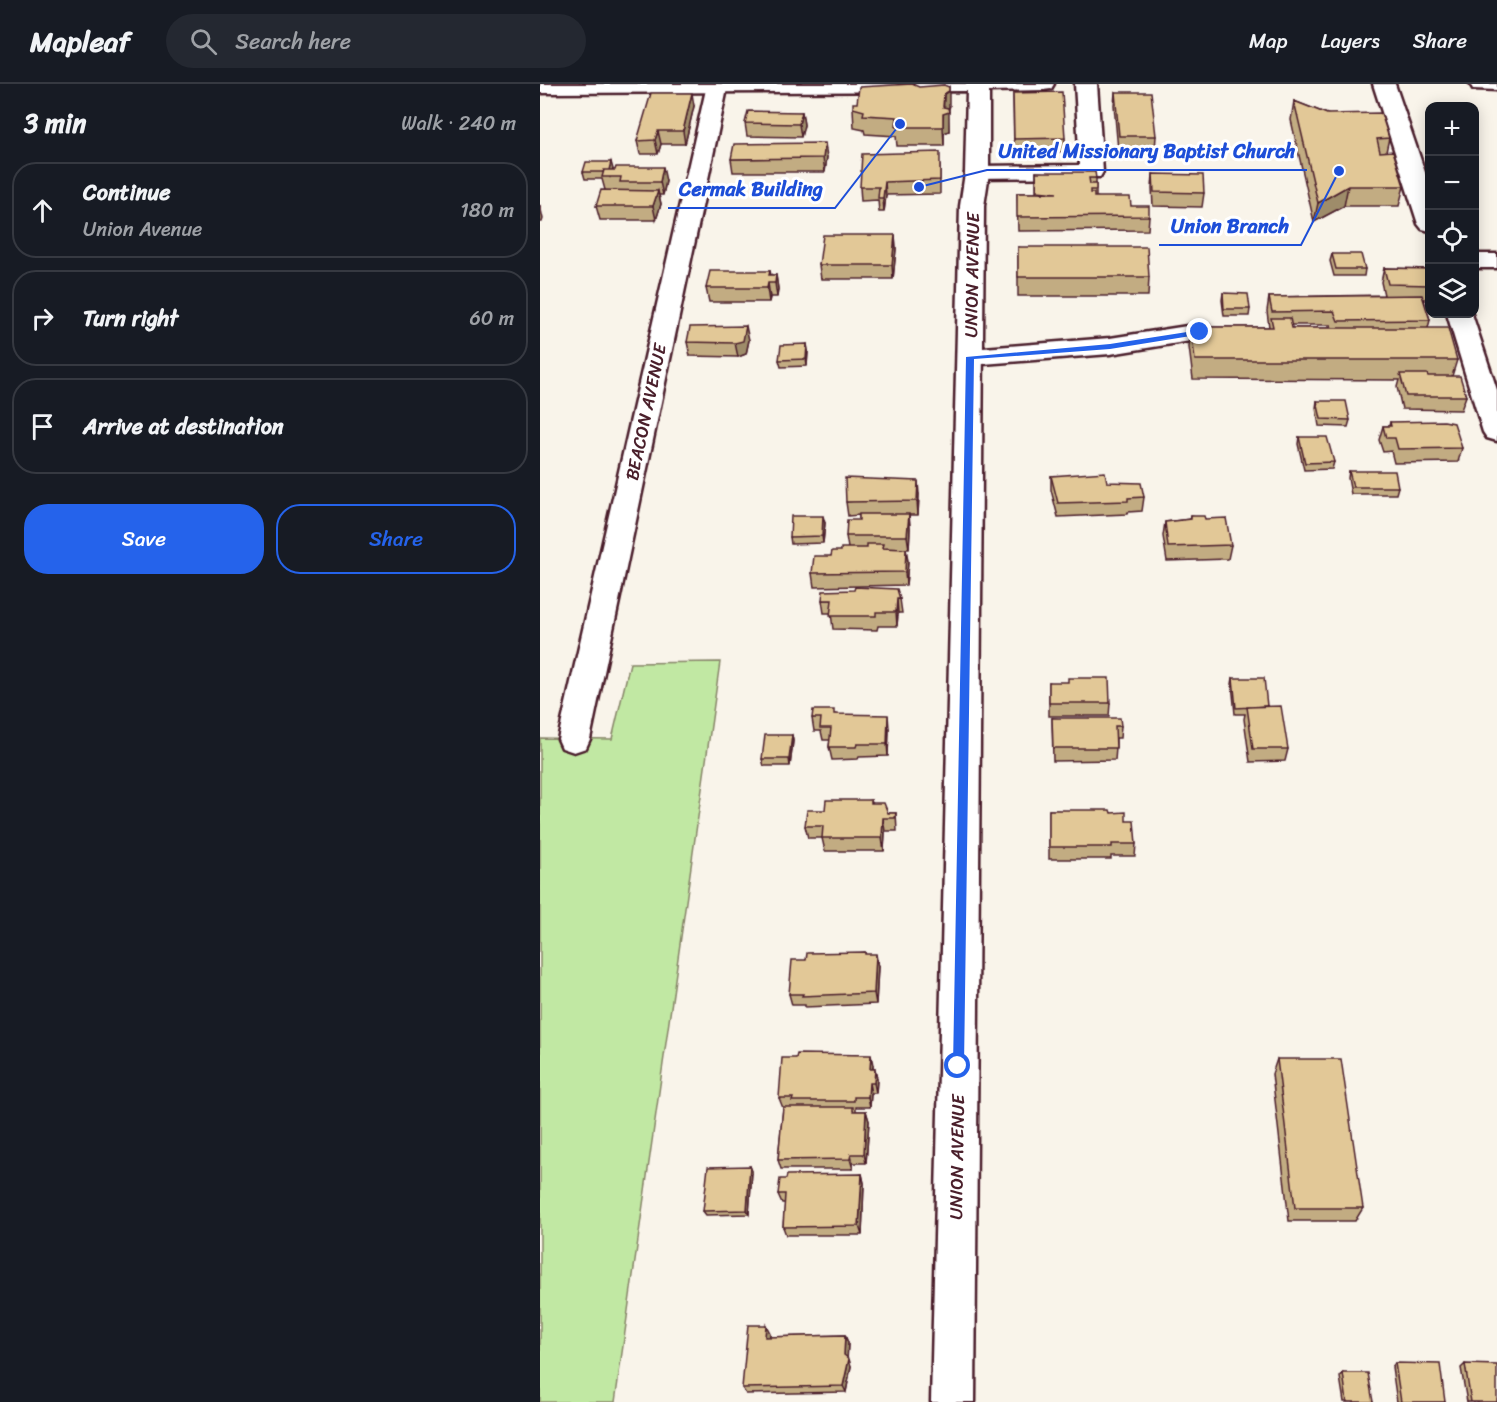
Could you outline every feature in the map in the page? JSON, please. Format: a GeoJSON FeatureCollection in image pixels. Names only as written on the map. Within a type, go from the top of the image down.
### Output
{"type":"FeatureCollection","features":[{"type":"Feature","properties":{"kind":"main road","name":"UNION AVENUE"},"geometry":{"type":"LineString","coordinates":[[953,1402],[972,206],[977,173],[978,84]]}},
{"type":"Feature","properties":{"kind":"main road"},"geometry":{"type":"LineString","coordinates":[[540,87],[1043,84]]}},
{"type":"Feature","properties":{"kind":"main road"},"geometry":{"type":"LineString","coordinates":[[977,173],[1092,172],[1086,84]]}},
{"type":"Feature","properties":{"kind":"main road"},"geometry":{"type":"LineString","coordinates":[[1384,84],[1425,210]]}},
{"type":"Feature","properties":{"kind":"main road"},"geometry":{"type":"LineString","coordinates":[[1481,84],[1497,84]]}},
{"type":"Feature","properties":{"kind":"main road","name":"BEACON AVENUE"},"geometry":{"type":"LineString","coordinates":[[574,739],[718,85]]}},
{"type":"Feature","properties":{"kind":"main road"},"geometry":{"type":"LineString","coordinates":[[1479,261],[1497,261]]}},
{"type":"Feature","properties":{"kind":"main road"},"geometry":{"type":"LineString","coordinates":[[1460,318],[1497,432]]}},
{"type":"Feature","properties":{"kind":"main road"},"geometry":{"type":"LineString","coordinates":[[970,357],[1110,346],[1200,332]]}},
{"type":"Feature","properties":{"kind":"green space"},"geometry":{"type":"Polygon","coordinates":[[[720,662],[615,1402],[540,1402],[540,738],[612,739],[630,663],[720,662]]]}},
{"type":"Feature","properties":{"kind":"building"},"geometry":{"type":"Polygon","coordinates":[[[912,84],[919,87],[944,85],[949,87],[949,91],[944,94],[943,107],[948,108],[949,112],[943,114],[943,127],[896,127],[897,117],[863,115],[864,111],[853,108],[853,103],[857,103],[859,87],[912,84]]]}},
{"type":"Feature","properties":{"kind":"building"},"geometry":{"type":"Polygon","coordinates":[[[1062,92],[1065,138],[1014,139],[1013,93],[1062,92]]]}},
{"type":"Feature","properties":{"kind":"building"},"geometry":{"type":"Polygon","coordinates":[[[1115,92],[1151,92],[1156,136],[1119,136],[1115,92]]]}},
{"type":"Feature","properties":{"kind":"building"},"geometry":{"type":"Polygon","coordinates":[[[651,93],[692,93],[683,131],[658,131],[655,140],[637,141],[651,93]]]}},
{"type":"Feature","properties":{"kind":"building"},"geometry":{"type":"Polygon","coordinates":[[[1294,101],[1327,114],[1381,113],[1389,138],[1377,139],[1380,152],[1393,151],[1404,186],[1348,186],[1318,203],[1294,101]]]}},
{"type":"Feature","properties":{"kind":"building"},"geometry":{"type":"Polygon","coordinates":[[[748,111],[802,112],[799,124],[745,123],[748,111]]]}},
{"type":"Feature","properties":{"kind":"building"},"geometry":{"type":"Polygon","coordinates":[[[825,143],[823,158],[731,159],[734,144],[825,143]]]}},
{"type":"Feature","properties":{"kind":"building"},"geometry":{"type":"Polygon","coordinates":[[[940,152],[940,180],[885,182],[883,198],[878,198],[879,187],[860,187],[862,154],[940,152]]]}},
{"type":"Feature","properties":{"kind":"building"},"geometry":{"type":"Polygon","coordinates":[[[586,162],[611,162],[609,170],[583,172],[586,162]]]}},
{"type":"Feature","properties":{"kind":"building"},"geometry":{"type":"Polygon","coordinates":[[[616,167],[663,167],[660,182],[620,182],[621,177],[602,177],[604,170],[615,170],[616,167]]]}},
{"type":"Feature","properties":{"kind":"building"},"geometry":{"type":"Polygon","coordinates":[[[1036,172],[1095,172],[1096,178],[1089,178],[1090,184],[1096,184],[1096,190],[1090,190],[1090,193],[1094,193],[1094,197],[1130,197],[1131,206],[1149,206],[1149,216],[1017,217],[1017,193],[1057,193],[1037,191],[1036,172]]]}},
{"type":"Feature","properties":{"kind":"building"},"geometry":{"type":"Polygon","coordinates":[[[1153,174],[1203,175],[1204,193],[1154,192],[1153,174]]]}},
{"type":"Feature","properties":{"kind":"building"},"geometry":{"type":"Polygon","coordinates":[[[601,190],[658,191],[653,206],[596,206],[601,190]]]}},
{"type":"Feature","properties":{"kind":"building"},"geometry":{"type":"Polygon","coordinates":[[[823,235],[895,235],[892,265],[819,265],[823,235]]]}},
{"type":"Feature","properties":{"kind":"building"},"geometry":{"type":"Polygon","coordinates":[[[1018,247],[1147,247],[1149,277],[1018,277],[1018,247]]]}},
{"type":"Feature","properties":{"kind":"building"},"geometry":{"type":"Polygon","coordinates":[[[1332,254],[1361,254],[1365,269],[1336,269],[1332,254]]]}},
{"type":"Feature","properties":{"kind":"building"},"geometry":{"type":"Polygon","coordinates":[[[1384,268],[1425,269],[1425,285],[1388,284],[1384,268]]]}},
{"type":"Feature","properties":{"kind":"building"},"geometry":{"type":"Polygon","coordinates":[[[710,271],[770,271],[769,275],[776,275],[775,283],[768,283],[767,288],[706,288],[710,271]]]}},
{"type":"Feature","properties":{"kind":"building"},"geometry":{"type":"Polygon","coordinates":[[[1223,293],[1248,294],[1250,309],[1224,309],[1223,293]]]}},
{"type":"Feature","properties":{"kind":"building"},"geometry":{"type":"Polygon","coordinates":[[[1422,295],[1425,318],[1430,320],[1338,321],[1334,311],[1272,312],[1269,297],[1422,295]]]}},
{"type":"Feature","properties":{"kind":"building"},"geometry":{"type":"Polygon","coordinates":[[[1271,318],[1290,318],[1292,328],[1448,328],[1457,360],[1195,360],[1191,327],[1273,327],[1271,318]]]}},
{"type":"Feature","properties":{"kind":"building"},"geometry":{"type":"Polygon","coordinates":[[[746,326],[743,341],[735,343],[687,342],[690,327],[746,326]]]}},
{"type":"Feature","properties":{"kind":"building"},"geometry":{"type":"Polygon","coordinates":[[[807,344],[806,359],[779,360],[781,345],[807,344]]]}},
{"type":"Feature","properties":{"kind":"building"},"geometry":{"type":"Polygon","coordinates":[[[1400,374],[1460,376],[1466,396],[1406,396],[1400,374]]]}},
{"type":"Feature","properties":{"kind":"building"},"geometry":{"type":"Polygon","coordinates":[[[1317,401],[1346,401],[1350,420],[1321,419],[1317,401]]]}},
{"type":"Feature","properties":{"kind":"building"},"geometry":{"type":"Polygon","coordinates":[[[1444,421],[1454,423],[1462,448],[1398,449],[1395,438],[1386,438],[1383,426],[1391,426],[1390,422],[1444,421]]]}},
{"type":"Feature","properties":{"kind":"building"},"geometry":{"type":"Polygon","coordinates":[[[1299,437],[1327,437],[1334,462],[1305,463],[1299,437]]]}},
{"type":"Feature","properties":{"kind":"building"},"geometry":{"type":"Polygon","coordinates":[[[1349,471],[1395,471],[1398,487],[1353,487],[1349,471]]]}},
{"type":"Feature","properties":{"kind":"building"},"geometry":{"type":"Polygon","coordinates":[[[1105,472],[1107,482],[1141,483],[1144,497],[1128,498],[1128,501],[1058,503],[1051,476],[1105,472]]]}},
{"type":"Feature","properties":{"kind":"building"},"geometry":{"type":"Polygon","coordinates":[[[845,478],[918,481],[917,501],[846,502],[845,478]]]}},
{"type":"Feature","properties":{"kind":"building"},"geometry":{"type":"Polygon","coordinates":[[[859,514],[909,514],[907,536],[846,536],[847,520],[859,520],[859,514]]]}},
{"type":"Feature","properties":{"kind":"building"},"geometry":{"type":"Polygon","coordinates":[[[791,516],[823,516],[822,536],[790,537],[791,516]]]}},
{"type":"Feature","properties":{"kind":"building"},"geometry":{"type":"Polygon","coordinates":[[[1191,516],[1204,516],[1205,519],[1226,518],[1231,545],[1168,547],[1165,522],[1191,519],[1191,516]]]}},
{"type":"Feature","properties":{"kind":"building"},"geometry":{"type":"Polygon","coordinates":[[[867,544],[883,544],[882,548],[906,549],[905,572],[812,573],[814,556],[831,556],[832,551],[841,551],[841,548],[867,548],[867,544]]]}},
{"type":"Feature","properties":{"kind":"building"},"geometry":{"type":"Polygon","coordinates":[[[855,587],[897,589],[900,599],[897,599],[896,612],[876,612],[876,616],[830,616],[832,600],[822,600],[823,591],[854,590],[855,587]]]}},
{"type":"Feature","properties":{"kind":"building"},"geometry":{"type":"Polygon","coordinates":[[[1068,678],[1109,678],[1110,703],[1049,703],[1049,682],[1068,682],[1068,678]]]}},
{"type":"Feature","properties":{"kind":"building"},"geometry":{"type":"Polygon","coordinates":[[[1233,678],[1264,678],[1267,706],[1236,708],[1233,678]]]}},
{"type":"Feature","properties":{"kind":"building"},"geometry":{"type":"Polygon","coordinates":[[[1281,706],[1288,749],[1253,749],[1247,707],[1281,706]]]}},
{"type":"Feature","properties":{"kind":"building"},"geometry":{"type":"Polygon","coordinates":[[[813,710],[834,710],[834,714],[888,715],[887,744],[829,747],[831,728],[820,728],[821,718],[812,718],[813,710]]]}},
{"type":"Feature","properties":{"kind":"building"},"geometry":{"type":"Polygon","coordinates":[[[1052,718],[1120,718],[1121,726],[1115,726],[1116,748],[1053,748],[1052,718]]]}},
{"type":"Feature","properties":{"kind":"building"},"geometry":{"type":"Polygon","coordinates":[[[765,735],[792,735],[789,759],[762,759],[765,735]]]}},
{"type":"Feature","properties":{"kind":"building"},"geometry":{"type":"Polygon","coordinates":[[[826,800],[871,800],[871,803],[884,803],[888,813],[896,813],[895,818],[883,818],[882,838],[822,838],[823,826],[805,826],[807,810],[825,810],[826,800]]]}},
{"type":"Feature","properties":{"kind":"building"},"geometry":{"type":"Polygon","coordinates":[[[1049,810],[1126,812],[1126,821],[1134,821],[1136,844],[1112,844],[1112,847],[1049,847],[1049,810]]]}},
{"type":"Feature","properties":{"kind":"building"},"geometry":{"type":"Polygon","coordinates":[[[865,952],[865,954],[876,954],[874,993],[802,996],[803,994],[789,994],[792,960],[806,960],[807,953],[865,952]]]}},
{"type":"Feature","properties":{"kind":"building"},"geometry":{"type":"Polygon","coordinates":[[[797,1054],[871,1055],[870,1069],[875,1069],[874,1083],[869,1083],[868,1097],[854,1097],[854,1101],[792,1101],[793,1098],[779,1098],[782,1058],[796,1058],[797,1054]]]}},
{"type":"Feature","properties":{"kind":"building"},"geometry":{"type":"Polygon","coordinates":[[[1277,1059],[1341,1059],[1363,1208],[1295,1208],[1277,1059]]]}},
{"type":"Feature","properties":{"kind":"building"},"geometry":{"type":"Polygon","coordinates":[[[783,1107],[853,1107],[853,1111],[866,1111],[864,1154],[851,1154],[850,1159],[778,1160],[783,1107]]]}},
{"type":"Feature","properties":{"kind":"building"},"geometry":{"type":"Polygon","coordinates":[[[750,1166],[747,1210],[703,1211],[708,1167],[750,1166]]]}},
{"type":"Feature","properties":{"kind":"building"},"geometry":{"type":"Polygon","coordinates":[[[862,1174],[859,1226],[783,1227],[785,1194],[778,1194],[780,1179],[786,1179],[787,1175],[862,1174]]]}},
{"type":"Feature","properties":{"kind":"building"},"geometry":{"type":"Polygon","coordinates":[[[748,1325],[766,1325],[765,1337],[845,1335],[844,1355],[849,1359],[843,1386],[742,1388],[748,1325]]]}},
{"type":"Feature","properties":{"kind":"building"},"geometry":{"type":"Polygon","coordinates":[[[1395,1363],[1440,1364],[1445,1402],[1401,1402],[1395,1363]]]}},
{"type":"Feature","properties":{"kind":"building"},"geometry":{"type":"Polygon","coordinates":[[[1465,1364],[1497,1365],[1497,1402],[1471,1402],[1465,1364]]]}},
{"type":"Feature","properties":{"kind":"building"},"geometry":{"type":"Polygon","coordinates":[[[1343,1373],[1368,1373],[1373,1402],[1347,1402],[1343,1373]]]}},
{"type":"Feature","properties":{"kind":"place","name":"Cermak Building"},"geometry":{"type":"Point","coordinates":[900,124]}},
{"type":"Feature","properties":{"kind":"place","name":"Union Branch"},"geometry":{"type":"Point","coordinates":[1339,171]}},
{"type":"Feature","properties":{"kind":"place","name":"United Missionary Baptist Church"},"geometry":{"type":"Point","coordinates":[919,187]}},
{"type":"Feature","properties":{"kind":"route"},"geometry":{"type":"LineString","coordinates":[[958,1066],[970,357],[1110,346],[1200,332]]}}]}
